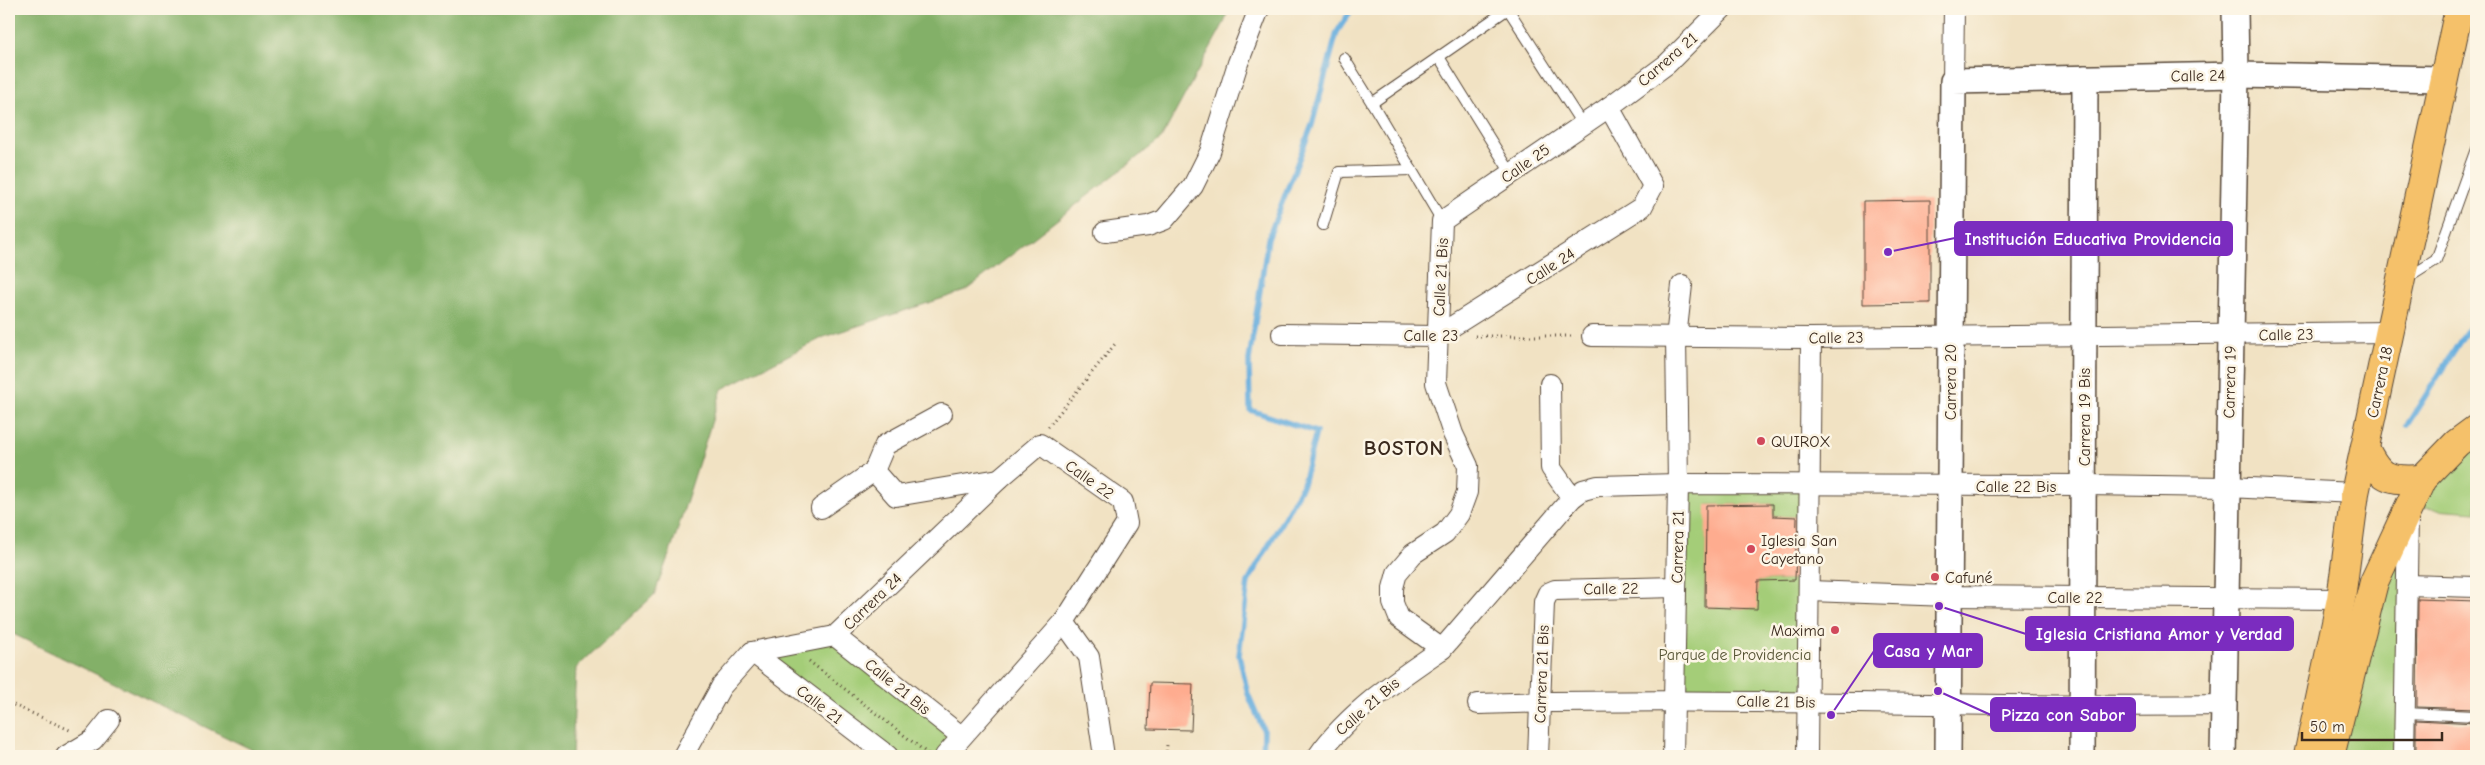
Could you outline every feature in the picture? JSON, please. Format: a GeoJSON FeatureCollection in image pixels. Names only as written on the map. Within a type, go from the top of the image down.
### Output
{"type":"FeatureCollection","features":[{"type":"Feature","properties":{"kind":"main road","name":"Carrera 18"},"geometry":{"type":"LineString","coordinates":[[2308,756],[2341,599],[2355,493],[2459,9]]}},
{"type":"Feature","properties":{"kind":"main road"},"geometry":{"type":"LineString","coordinates":[[2330,756],[2374,582],[2422,479],[2457,443],[2476,429]]}},
{"type":"Feature","properties":{"kind":"main road"},"geometry":{"type":"LineString","coordinates":[[2365,448],[2372,463],[2385,477],[2401,481],[2422,479]]}},
{"type":"Feature","properties":{"kind":"street"},"geometry":{"type":"LineString","coordinates":[[1105,232],[1148,226],[1164,220],[1193,186],[1210,152],[1238,63],[1259,9]]}},
{"type":"Feature","properties":{"kind":"street","name":"Carrera 21"},"geometry":{"type":"LineString","coordinates":[[1609,107],[1667,64],[1722,9]]}},
{"type":"Feature","properties":{"kind":"street","name":"Carrera 20"},"geometry":{"type":"LineString","coordinates":[[1948,756],[1954,9]]}},
{"type":"Feature","properties":{"kind":"street","name":"Carrera 19"},"geometry":{"type":"LineString","coordinates":[[2223,756],[2236,75],[2234,9]]}},
{"type":"Feature","properties":{"kind":"street","name":"Calle 24"},"geometry":{"type":"LineString","coordinates":[[1953,81],[2236,75],[2444,79]]}},
{"type":"Feature","properties":{"kind":"street","name":"Carrera 19 Bis"},"geometry":{"type":"LineString","coordinates":[[2082,756],[2084,708],[2085,78]]}},
{"type":"Feature","properties":{"kind":"street","name":"Calle 25"},"geometry":{"type":"LineString","coordinates":[[1442,221],[1609,107]]}},
{"type":"Feature","properties":{"kind":"street","name":"Calle 24"},"geometry":{"type":"LineString","coordinates":[[1437,336],[1642,207],[1653,186],[1609,107]]}},
{"type":"Feature","properties":{"kind":"street","name":"Calle 21 Bis"},"geometry":{"type":"LineString","coordinates":[[1318,756],[1339,730],[1392,682],[1442,649],[1399,618],[1393,603],[1393,588],[1397,573],[1413,554],[1445,533],[1459,514],[1467,492],[1468,466],[1453,434],[1436,383],[1442,221]]}},
{"type":"Feature","properties":{"kind":"street","name":"Carrera 21"},"geometry":{"type":"LineString","coordinates":[[1673,756],[1678,484],[1676,338],[1682,285]]}},
{"type":"Feature","properties":{"kind":"street","name":"Calle 23"},"geometry":{"type":"LineString","coordinates":[[1592,336],[1811,338],[1950,335],[2230,335],[2390,332]]}},
{"type":"Feature","properties":{"kind":"street","name":"Calle 23"},"geometry":{"type":"LineString","coordinates":[[1282,334],[1437,336]]}},
{"type":"Feature","properties":{"kind":"street"},"geometry":{"type":"LineString","coordinates":[[1807,756],[1811,338]]}},
{"type":"Feature","properties":{"kind":"street"},"geometry":{"type":"LineString","coordinates":[[1442,649],[1572,498],[1551,468],[1550,384]]}},
{"type":"Feature","properties":{"kind":"street"},"geometry":{"type":"LineString","coordinates":[[821,508],[874,471],[885,445],[942,414]]}},
{"type":"Feature","properties":{"kind":"street","name":"Carrera 24"},"geometry":{"type":"LineString","coordinates":[[752,652],[835,636],[999,479],[1040,444]]}},
{"type":"Feature","properties":{"kind":"street","name":"Calle 22"},"geometry":{"type":"LineString","coordinates":[[1040,444],[1123,502],[1127,523],[1064,622]]}},
{"type":"Feature","properties":{"kind":"street"},"geometry":{"type":"LineString","coordinates":[[874,471],[896,496],[999,479]]}},
{"type":"Feature","properties":{"kind":"street","name":"Calle 22 Bis"},"geometry":{"type":"LineString","coordinates":[[1572,498],[1583,490],[1598,486],[1678,484],[2084,485],[2228,487],[2355,493]]}},
{"type":"Feature","properties":{"kind":"street"},"geometry":{"type":"LineString","coordinates":[[2404,756],[2408,507]]}},
{"type":"Feature","properties":{"kind":"street"},"geometry":{"type":"LineString","coordinates":[[2407,585],[2476,586]]}},
{"type":"Feature","properties":{"kind":"street","name":"Calle 22"},"geometry":{"type":"LineString","coordinates":[[1548,593],[1554,590],[1676,587]]}},
{"type":"Feature","properties":{"kind":"street","name":"Calle 22"},"geometry":{"type":"LineString","coordinates":[[1809,591],[1949,596],[2341,599]]}},
{"type":"Feature","properties":{"kind":"street","name":"Carrera 21 Bis"},"geometry":{"type":"LineString","coordinates":[[1538,756],[1544,602],[1548,593]]}},
{"type":"Feature","properties":{"kind":"street"},"geometry":{"type":"LineString","coordinates":[[945,756],[1064,622],[1089,657],[1104,756]]}},
{"type":"Feature","properties":{"kind":"street","name":"Calle 21 Bis"},"geometry":{"type":"LineString","coordinates":[[835,636],[961,736]]}},
{"type":"Feature","properties":{"kind":"street"},"geometry":{"type":"LineString","coordinates":[[684,756],[722,686],[752,652]]}},
{"type":"Feature","properties":{"kind":"street","name":"Calle 21"},"geometry":{"type":"LineString","coordinates":[[752,652],[888,756]]}},
{"type":"Feature","properties":{"kind":"street","name":"Calle 21 Bis"},"geometry":{"type":"LineString","coordinates":[[1478,704],[1675,700],[1808,701],[2084,708],[2224,706]]}},
{"type":"Feature","properties":{"kind":"street"},"geometry":{"type":"LineString","coordinates":[[66,756],[93,740],[109,720]]}},
{"type":"Feature","properties":{"kind":"lane"},"geometry":{"type":"LineString","coordinates":[[1372,103],[1508,9],[1582,124]]}},
{"type":"Feature","properties":{"kind":"lane"},"geometry":{"type":"LineString","coordinates":[[1439,57],[1511,173]]}},
{"type":"Feature","properties":{"kind":"lane"},"geometry":{"type":"LineString","coordinates":[[1344,58],[1442,221]]}},
{"type":"Feature","properties":{"kind":"lane"},"geometry":{"type":"LineString","coordinates":[[2400,283],[2436,260],[2476,149]]}},
{"type":"Feature","properties":{"kind":"lane"},"geometry":{"type":"LineString","coordinates":[[1323,225],[1339,172],[1412,170]]}},
{"type":"Feature","properties":{"kind":"lane"},"geometry":{"type":"LineString","coordinates":[[2405,713],[2476,716]]}},
{"type":"Feature","properties":{"kind":"path","name":"Calle 23"},"geometry":{"type":"LineString","coordinates":[[1437,336],[1592,336]]}},
{"type":"Feature","properties":{"kind":"path"},"geometry":{"type":"LineString","coordinates":[[1040,444],[1049,424],[1114,344]]}},
{"type":"Feature","properties":{"kind":"path"},"geometry":{"type":"LineString","coordinates":[[788,645],[930,756]]}},
{"type":"Feature","properties":{"kind":"path"},"geometry":{"type":"LineString","coordinates":[[9,703],[93,740]]}},
{"type":"Feature","properties":{"kind":"path"},"geometry":{"type":"LineString","coordinates":[[1166,756],[1167,745]]}},
{"type":"Feature","properties":{"kind":"green space"},"geometry":{"type":"Polygon","coordinates":[[[9,9],[1228,9],[1225,21],[1161,139],[965,291],[824,337],[722,389],[673,544],[654,595],[576,668],[572,756],[265,756],[9,632],[9,9]]]}},
{"type":"Feature","properties":{"kind":"green space"},"geometry":{"type":"Polygon","coordinates":[[[2476,429],[2476,512],[2408,507],[2476,429]]]}},
{"type":"Feature","properties":{"kind":"green space","name":"Parque de Providencia"},"geometry":{"type":"Polygon","coordinates":[[[1678,484],[1810,485],[1808,701],[1675,700],[1678,484]],[[1773,504],[1707,505],[1705,607],[1756,609],[1758,581],[1795,580],[1797,517],[1773,516],[1773,504]]]}},
{"type":"Feature","properties":{"kind":"green space"},"geometry":{"type":"Polygon","coordinates":[[[2408,507],[2404,756],[2330,756],[2408,507]]]}},
{"type":"Feature","properties":{"kind":"green space"},"geometry":{"type":"Polygon","coordinates":[[[835,636],[961,736],[945,756],[888,756],[752,652],[835,636]]]}},
{"type":"Feature","properties":{"kind":"building"},"geometry":{"type":"Polygon","coordinates":[[[1930,200],[1930,303],[1863,304],[1863,201],[1930,200]]]}},
{"type":"Feature","properties":{"kind":"building","name":"Iglesia San Cayetano"},"geometry":{"type":"Polygon","coordinates":[[[1773,504],[1773,516],[1797,517],[1795,580],[1758,581],[1757,609],[1705,607],[1706,505],[1773,504]]]}},
{"type":"Feature","properties":{"kind":"building"},"geometry":{"type":"Polygon","coordinates":[[[2418,599],[2476,601],[2476,709],[2417,707],[2418,599]]]}},
{"type":"Feature","properties":{"kind":"building"},"geometry":{"type":"Polygon","coordinates":[[[1150,683],[1193,684],[1191,730],[1148,729],[1150,683]]]}},
{"type":"Feature","properties":{"kind":"building"},"geometry":{"type":"Polygon","coordinates":[[[2416,720],[2476,723],[2476,756],[2416,756],[2416,720]]]}},
{"type":"Feature","properties":{"kind":"waterway"},"geometry":{"type":"LineString","coordinates":[[1263,756],[1264,731],[1248,694],[1239,655],[1248,582],[1303,484],[1316,432],[1250,410],[1249,360],[1268,239],[1312,125],[1337,32],[1352,9]]}},
{"type":"Feature","properties":{"kind":"waterway"},"geometry":{"type":"LineString","coordinates":[[2407,425],[2476,316]]}},
{"type":"Feature","properties":{"kind":"place","name":"Institución Educativa Providencia"},"geometry":{"type":"Point","coordinates":[1888,252]}},
{"type":"Feature","properties":{"kind":"place","name":"QUIROX"},"geometry":{"type":"Point","coordinates":[1761,441]}},
{"type":"Feature","properties":{"kind":"place","name":"Iglesia San Cayetano"},"geometry":{"type":"Point","coordinates":[1751,549]}},
{"type":"Feature","properties":{"kind":"place","name":"Cafuné"},"geometry":{"type":"Point","coordinates":[1935,577]}},
{"type":"Feature","properties":{"kind":"place","name":"Iglesia Cristiana Amor y Verdad"},"geometry":{"type":"Point","coordinates":[1939,606]}},
{"type":"Feature","properties":{"kind":"place","name":"Maxima"},"geometry":{"type":"Point","coordinates":[1835,630]}},
{"type":"Feature","properties":{"kind":"place","name":"Pizza con Sabor"},"geometry":{"type":"Point","coordinates":[1938,691]}},
{"type":"Feature","properties":{"kind":"place","name":"Casa y Mar"},"geometry":{"type":"Point","coordinates":[1831,715]}},
{"type":"Feature","properties":{"kind":"district","name":"BOSTON"},"geometry":{"type":"Point","coordinates":[1404,448]}}]}
